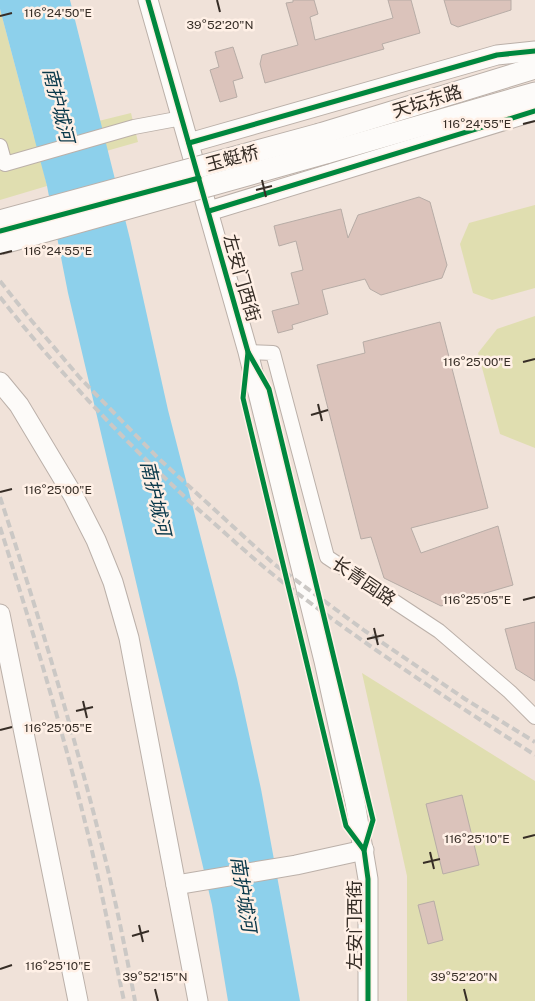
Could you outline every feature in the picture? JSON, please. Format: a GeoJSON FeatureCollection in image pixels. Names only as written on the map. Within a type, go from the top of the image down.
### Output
{"type":"FeatureCollection","features":[{"type":"Feature","properties":{"kind":"main road","name":"天坛东路"},"geometry":{"type":"LineString","coordinates":[[323,143],[535,68]]}},
{"type":"Feature","properties":{"kind":"main road","name":"天坛东路"},"geometry":{"type":"LineString","coordinates":[[323,143],[535,93]]}},
{"type":"Feature","properties":{"kind":"main road","name":"玉蜓桥"},"geometry":{"type":"LineString","coordinates":[[0,221],[323,143]]}},
{"type":"Feature","properties":{"kind":"main road","name":"玉蜓桥"},"geometry":{"type":"LineString","coordinates":[[0,244],[323,143]]}},
{"type":"Feature","properties":{"kind":"street","name":"左安门西街"},"geometry":{"type":"LineString","coordinates":[[148,0],[248,352],[324,661],[355,802],[368,879],[368,1001]]}},
{"type":"Feature","properties":{"kind":"street"},"geometry":{"type":"LineString","coordinates":[[189,143],[497,55],[535,42]]}},
{"type":"Feature","properties":{"kind":"street"},"geometry":{"type":"LineString","coordinates":[[497,55],[535,51]]}},
{"type":"Feature","properties":{"kind":"street"},"geometry":{"type":"LineString","coordinates":[[209,211],[535,111]]}},
{"type":"Feature","properties":{"kind":"street"},"geometry":{"type":"LineString","coordinates":[[0,146],[5,164],[134,127],[182,118]]}},
{"type":"Feature","properties":{"kind":"street"},"geometry":{"type":"LineString","coordinates":[[240,127],[261,196]]}},
{"type":"Feature","properties":{"kind":"street"},"geometry":{"type":"LineString","coordinates":[[0,232],[199,178]]}},
{"type":"Feature","properties":{"kind":"street","name":"长青园路"},"geometry":{"type":"LineString","coordinates":[[248,352],[273,353],[327,557],[438,631],[510,692],[535,717]]}},
{"type":"Feature","properties":{"kind":"street"},"geometry":{"type":"LineString","coordinates":[[0,382],[19,405],[73,495],[96,540],[113,582],[129,638],[198,1001]]}},
{"type":"Feature","properties":{"kind":"street"},"geometry":{"type":"LineString","coordinates":[[0,614],[78,1001]]}},
{"type":"Feature","properties":{"kind":"street"},"geometry":{"type":"LineString","coordinates":[[176,885],[296,865],[364,850]]}},
{"type":"Feature","properties":{"kind":"shaded area"},"geometry":{"type":"Polygon","coordinates":[[[0,9],[34,137],[131,113],[138,142],[43,169],[47,186],[0,200],[0,9]]]}},
{"type":"Feature","properties":{"kind":"shaded area"},"geometry":{"type":"Polygon","coordinates":[[[535,205],[535,288],[492,300],[473,293],[460,244],[469,223],[535,205]]]}},
{"type":"Feature","properties":{"kind":"shaded area"},"geometry":{"type":"Polygon","coordinates":[[[535,316],[535,448],[500,434],[478,353],[497,329],[535,316]]]}},
{"type":"Feature","properties":{"kind":"shaded area"},"geometry":{"type":"Polygon","coordinates":[[[362,673],[535,781],[535,1001],[407,1001],[407,876],[362,673]]]}},
{"type":"Feature","properties":{"kind":"water","name":"南护城河"},"geometry":{"type":"Polygon","coordinates":[[[0,0],[70,0],[130,239],[168,410],[237,679],[261,789],[300,1001],[228,1001],[212,905],[68,293],[47,186],[0,9],[0,0]]]}},
{"type":"Feature","properties":{"kind":"building"},"geometry":{"type":"Polygon","coordinates":[[[293,0],[314,0],[318,14],[310,17],[315,40],[393,18],[388,0],[411,0],[420,33],[382,44],[384,49],[265,83],[260,64],[262,55],[298,45],[286,3],[293,2],[293,0]]]}},
{"type":"Feature","properties":{"kind":"building"},"geometry":{"type":"Polygon","coordinates":[[[444,0],[511,0],[511,10],[458,27],[451,24],[444,0]]]}},
{"type":"Feature","properties":{"kind":"building"},"geometry":{"type":"Polygon","coordinates":[[[233,47],[243,78],[233,81],[237,97],[220,102],[210,70],[219,67],[215,52],[233,47]]]}},
{"type":"Feature","properties":{"kind":"building"},"geometry":{"type":"Polygon","coordinates":[[[419,197],[430,202],[447,265],[442,278],[381,295],[370,289],[365,279],[322,290],[328,314],[292,325],[293,329],[278,333],[272,311],[299,304],[291,273],[303,270],[296,241],[279,246],[274,226],[341,209],[348,238],[358,215],[419,197]]]}},
{"type":"Feature","properties":{"kind":"building"},"geometry":{"type":"Polygon","coordinates":[[[440,322],[488,508],[411,528],[421,553],[498,526],[513,585],[441,606],[384,578],[371,537],[361,539],[317,365],[365,353],[363,342],[440,322]]]}},
{"type":"Feature","properties":{"kind":"building"},"geometry":{"type":"Polygon","coordinates":[[[535,622],[535,681],[516,669],[505,629],[535,622]]]}},
{"type":"Feature","properties":{"kind":"building"},"geometry":{"type":"Polygon","coordinates":[[[462,795],[479,865],[443,874],[426,804],[462,795]]]}},
{"type":"Feature","properties":{"kind":"building"},"geometry":{"type":"Polygon","coordinates":[[[434,901],[443,940],[428,944],[418,905],[434,901]]]}},
{"type":"Feature","properties":{"kind":"railway"},"geometry":{"type":"LineString","coordinates":[[0,281],[80,378],[157,457],[274,564],[365,631],[465,699],[535,742]]}},
{"type":"Feature","properties":{"kind":"railway"},"geometry":{"type":"LineString","coordinates":[[0,297],[70,381],[120,434],[199,510],[257,561],[307,601],[371,647],[535,755]]}},
{"type":"Feature","properties":{"kind":"railway"},"geometry":{"type":"LineString","coordinates":[[0,497],[53,667],[89,795],[115,899],[135,1001]]}},
{"type":"Feature","properties":{"kind":"railway"},"geometry":{"type":"LineString","coordinates":[[0,527],[46,678],[77,792],[97,873],[124,1001]]}},
{"type":"Feature","properties":{"kind":"cycle path"},"geometry":{"type":"LineString","coordinates":[[148,0],[248,352],[269,389],[373,820],[364,850]]}},
{"type":"Feature","properties":{"kind":"cycle path"},"geometry":{"type":"LineString","coordinates":[[189,143],[497,55],[535,51]]}},
{"type":"Feature","properties":{"kind":"cycle path"},"geometry":{"type":"LineString","coordinates":[[209,211],[535,111]]}},
{"type":"Feature","properties":{"kind":"cycle path"},"geometry":{"type":"LineString","coordinates":[[0,231],[199,178]]}},
{"type":"Feature","properties":{"kind":"cycle path"},"geometry":{"type":"LineString","coordinates":[[248,352],[243,398],[346,826],[364,850],[368,879],[368,1001]]}}]}
